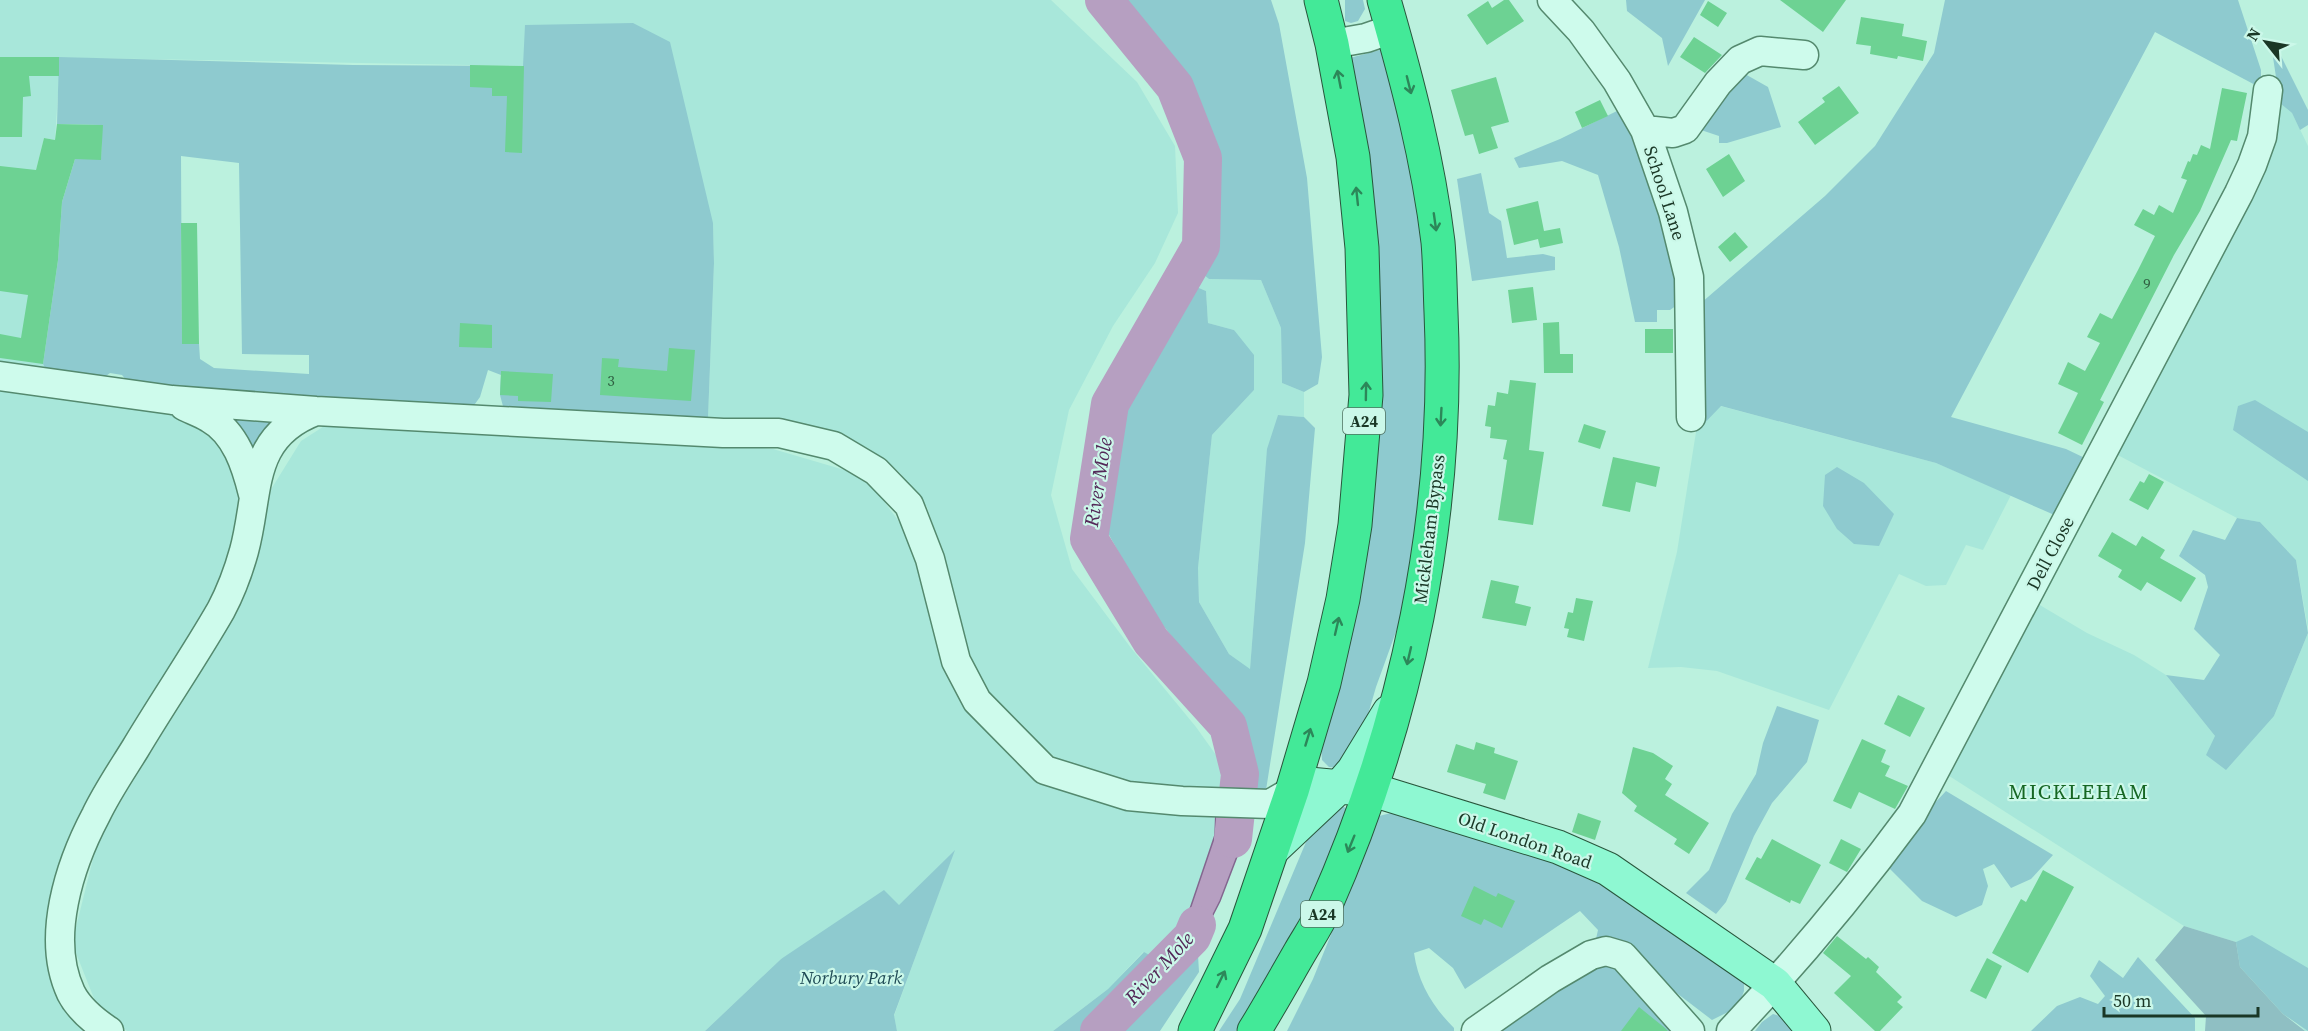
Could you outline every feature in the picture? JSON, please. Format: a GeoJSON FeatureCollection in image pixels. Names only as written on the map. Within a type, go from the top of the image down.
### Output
{"type":"FeatureCollection","features":[{"type":"Feature","properties":{"kind":"highway","name":"A24"},"geometry":{"type":"LineString","coordinates":[[1195,1031],[1245,929],[1273,849],[1281,797],[1324,683],[1343,599],[1355,525],[1366,395],[1361,237],[1353,156],[1322,0]]}},
{"type":"Feature","properties":{"kind":"highway","name":"Mickleham Bypass"},"geometry":{"type":"LineString","coordinates":[[1254,1031],[1323,912],[1372,789],[1401,692],[1418,620],[1430,543],[1439,460],[1443,387],[1438,244],[1426,164],[1409,84],[1388,15]]}},
{"type":"Feature","properties":{"kind":"main road"},"geometry":{"type":"LineString","coordinates":[[1273,849],[1353,771],[1401,692]]}},
{"type":"Feature","properties":{"kind":"main road","name":"Old London Road"},"geometry":{"type":"LineString","coordinates":[[1281,797],[1309,784],[1372,789],[1558,847],[1608,869],[1775,984],[1814,1031]]}},
{"type":"Feature","properties":{"kind":"street","name":"School Lane"},"geometry":{"type":"LineString","coordinates":[[1552,0],[1581,30],[1605,64],[1645,130],[1673,212],[1688,268],[1691,417]]}},
{"type":"Feature","properties":{"kind":"street"},"geometry":{"type":"LineString","coordinates":[[1332,44],[1366,38],[1388,15]]}},
{"type":"Feature","properties":{"kind":"street"},"geometry":{"type":"LineString","coordinates":[[1645,130],[1673,133],[1685,129],[1718,83],[1740,60],[1750,55],[1760,51],[1804,55]]}},
{"type":"Feature","properties":{"kind":"street","name":"Dell Close"},"geometry":{"type":"LineString","coordinates":[[1731,1031],[1775,984],[1866,875],[1912,814],[2243,184],[2262,137],[2268,90]]}},
{"type":"Feature","properties":{"kind":"street"},"geometry":{"type":"LineString","coordinates":[[0,376],[172,400],[316,411],[723,433],[779,433],[834,446],[876,471],[909,505],[930,559],[956,661],[977,701],[1045,770],[1128,796],[1182,801],[1281,797]]}},
{"type":"Feature","properties":{"kind":"street"},"geometry":{"type":"LineString","coordinates":[[172,400],[211,418],[233,441],[245,465],[253,496]]}},
{"type":"Feature","properties":{"kind":"street"},"geometry":{"type":"LineString","coordinates":[[109,1031],[91,1019],[71,993],[62,962],[61,920],[71,872],[96,814],[222,607],[244,551],[253,496],[263,457],[279,434],[297,418],[316,411]]}},
{"type":"Feature","properties":{"kind":"street"},"geometry":{"type":"LineString","coordinates":[[1476,1031],[1591,955],[1606,951],[1623,956],[1690,1031]]}},
{"type":"Feature","properties":{"kind":"shaded area"},"geometry":{"type":"Polygon","coordinates":[[[0,0],[1051,0],[1137,82],[1175,146],[1178,213],[1155,263],[1113,326],[1069,410],[1051,495],[1072,569],[1221,762],[1220,794],[1098,779],[1057,759],[989,698],[954,617],[941,548],[927,507],[900,473],[868,448],[818,428],[775,421],[708,418],[714,263],[713,223],[524,66],[32,57],[32,76],[59,76],[55,140],[44,138],[35,174],[39,194],[62,202],[58,260],[43,364],[48,373],[0,367],[0,0]]]}},
{"type":"Feature","properties":{"kind":"shaded area"},"geometry":{"type":"Polygon","coordinates":[[[2275,99],[2292,113],[2308,146],[2308,629],[2296,560],[2260,522],[2237,518],[2112,452],[2275,99]]]}},
{"type":"Feature","properties":{"kind":"shaded area"},"geometry":{"type":"Polygon","coordinates":[[[1200,272],[1209,279],[1261,280],[1281,328],[1282,383],[1304,392],[1304,417],[1278,415],[1260,538],[1250,670],[1229,654],[1199,602],[1198,568],[1212,435],[1254,390],[1234,330],[1208,323],[1206,291],[1192,285],[1200,272]]]}},
{"type":"Feature","properties":{"kind":"shaded area"},"geometry":{"type":"Polygon","coordinates":[[[0,390],[186,412],[224,442],[245,490],[238,545],[197,634],[58,876],[61,992],[77,1025],[88,1031],[0,1031],[0,390]]]}},
{"type":"Feature","properties":{"kind":"shaded area"},"geometry":{"type":"Polygon","coordinates":[[[1720,406],[1936,463],[2011,495],[1983,550],[1966,545],[1946,585],[1926,586],[1899,574],[1829,710],[1717,671],[1681,667],[1648,668],[1677,552],[1696,432],[1720,406]]]}},
{"type":"Feature","properties":{"kind":"shaded area"},"geometry":{"type":"Polygon","coordinates":[[[329,423],[624,435],[773,449],[865,476],[915,543],[937,629],[1028,767],[1216,809],[1215,835],[1190,909],[1175,936],[1156,959],[1143,952],[1108,989],[1053,1031],[897,1031],[894,1016],[954,851],[899,906],[781,959],[705,1031],[127,1031],[97,1006],[72,943],[98,839],[186,694],[244,580],[270,491],[301,441],[329,423]]]}},
{"type":"Feature","properties":{"kind":"shaded area"},"geometry":{"type":"Polygon","coordinates":[[[2033,601],[2087,633],[2134,655],[2166,675],[2215,736],[2274,716],[2308,633],[2308,1031],[2305,1031],[2240,967],[2236,942],[2184,926],[1943,772],[2033,601]]]}},
{"type":"Feature","properties":{"kind":"shaded area"},"geometry":{"type":"Polygon","coordinates":[[[1216,809],[1251,809],[1241,846],[1220,901],[1191,958],[1172,968],[1156,959],[1175,936],[1190,909],[1215,835],[1216,809]]]}},
{"type":"Feature","properties":{"kind":"shaded area"},"geometry":{"type":"Polygon","coordinates":[[[2184,926],[2236,942],[2240,967],[2283,1014],[2305,1031],[2205,1031],[2206,1016],[2155,960],[2184,926]]]}},
{"type":"Feature","properties":{"kind":"green space"},"geometry":{"type":"Polygon","coordinates":[[[1123,0],[1271,0],[1279,24],[1307,178],[1322,357],[1318,384],[1304,392],[1282,383],[1281,328],[1261,280],[1209,279],[1200,272],[1215,241],[1220,202],[1211,153],[1188,83],[1123,0]]]}},
{"type":"Feature","properties":{"kind":"green space"},"geometry":{"type":"Polygon","coordinates":[[[1345,0],[1363,0],[1365,9],[1358,21],[1351,23],[1345,21],[1345,0]]]}},
{"type":"Feature","properties":{"kind":"green space"},"geometry":{"type":"Polygon","coordinates":[[[1626,0],[1705,0],[1668,66],[1662,38],[1627,11],[1626,0]]]}},
{"type":"Feature","properties":{"kind":"green space"},"geometry":{"type":"Polygon","coordinates":[[[1945,0],[2238,0],[2261,70],[2261,88],[2155,32],[1951,417],[2066,449],[2089,460],[2059,517],[1936,463],[1721,406],[1696,432],[1701,303],[1825,196],[1875,146],[1934,53],[1945,0]]]}},
{"type":"Feature","properties":{"kind":"green space"},"geometry":{"type":"Polygon","coordinates":[[[633,23],[670,42],[713,223],[714,263],[708,418],[504,410],[500,395],[501,375],[488,370],[480,397],[472,408],[319,402],[128,382],[122,375],[110,373],[102,379],[48,373],[43,364],[58,260],[62,202],[75,159],[101,159],[102,125],[57,124],[59,57],[353,65],[523,66],[525,25],[633,23]],[[181,156],[182,344],[199,344],[200,359],[214,368],[309,374],[309,355],[242,354],[239,163],[181,156]]]}},
{"type":"Feature","properties":{"kind":"green space"},"geometry":{"type":"Polygon","coordinates":[[[2271,44],[2276,46],[2308,110],[2308,125],[2300,130],[2292,113],[2275,99],[2276,77],[2271,44]]]}},
{"type":"Feature","properties":{"kind":"green space"},"geometry":{"type":"Polygon","coordinates":[[[1380,50],[1392,57],[1429,264],[1431,456],[1406,604],[1376,687],[1358,749],[1341,768],[1329,767],[1322,760],[1321,746],[1362,571],[1346,59],[1380,50]]]}},
{"type":"Feature","properties":{"kind":"green space"},"geometry":{"type":"Polygon","coordinates":[[[1745,74],[1768,87],[1781,127],[1727,143],[1719,143],[1719,136],[1698,129],[1707,109],[1745,74]]]}},
{"type":"Feature","properties":{"kind":"green space"},"geometry":{"type":"Polygon","coordinates":[[[1619,110],[1634,132],[1661,197],[1680,303],[1670,310],[1657,310],[1657,322],[1635,322],[1619,247],[1598,175],[1562,161],[1519,168],[1514,158],[1560,139],[1619,110]]]}},
{"type":"Feature","properties":{"kind":"green space"},"geometry":{"type":"Polygon","coordinates":[[[1481,173],[1489,213],[1501,221],[1507,258],[1543,254],[1555,257],[1555,270],[1472,281],[1457,179],[1481,173]]]}},
{"type":"Feature","properties":{"kind":"green space"},"geometry":{"type":"Polygon","coordinates":[[[1192,285],[1206,291],[1208,323],[1234,330],[1254,355],[1254,390],[1212,435],[1198,568],[1199,602],[1229,654],[1250,669],[1267,449],[1278,415],[1304,417],[1315,428],[1305,543],[1266,790],[1249,795],[1246,730],[1150,609],[1108,533],[1125,403],[1192,285]]]}},
{"type":"Feature","properties":{"kind":"green space"},"geometry":{"type":"Polygon","coordinates":[[[2255,400],[2308,432],[2308,481],[2233,430],[2238,406],[2255,400]]]}},
{"type":"Feature","properties":{"kind":"green space"},"geometry":{"type":"Polygon","coordinates":[[[219,409],[295,414],[251,467],[219,409]]]}},
{"type":"Feature","properties":{"kind":"green space"},"geometry":{"type":"Polygon","coordinates":[[[1837,467],[1864,483],[1894,514],[1879,546],[1854,544],[1837,529],[1823,506],[1825,475],[1837,467]]]}},
{"type":"Feature","properties":{"kind":"green space"},"geometry":{"type":"Polygon","coordinates":[[[2237,518],[2260,522],[2296,560],[2308,633],[2274,716],[2226,770],[2206,755],[2215,736],[2166,675],[2204,680],[2220,655],[2194,629],[2208,587],[2205,575],[2179,556],[2193,530],[2225,540],[2237,518]]]}},
{"type":"Feature","properties":{"kind":"green space"},"geometry":{"type":"Polygon","coordinates":[[[1777,706],[1819,720],[1807,762],[1772,803],[1754,836],[1726,902],[1716,914],[1686,893],[1709,870],[1732,814],[1756,774],[1763,743],[1777,706]]]}},
{"type":"Feature","properties":{"kind":"green space"},"geometry":{"type":"Polygon","coordinates":[[[1946,791],[2053,855],[2031,879],[2011,888],[1994,864],[1983,869],[1988,886],[1982,905],[1956,917],[1922,901],[1884,863],[1946,791]]]}},
{"type":"Feature","properties":{"kind":"green space"},"geometry":{"type":"Polygon","coordinates":[[[1341,805],[1350,811],[1313,895],[1236,1031],[1219,1031],[1240,999],[1306,842],[1325,809],[1341,805]]]}},
{"type":"Feature","properties":{"kind":"green space"},"geometry":{"type":"Polygon","coordinates":[[[1399,811],[1600,875],[1744,980],[1744,991],[1738,1007],[1712,1020],[1674,991],[1651,1003],[1678,1031],[1499,1031],[1590,966],[1598,930],[1580,911],[1465,989],[1453,968],[1429,948],[1414,953],[1419,974],[1428,994],[1454,1031],[1287,1031],[1313,979],[1379,816],[1399,811]]]}},
{"type":"Feature","properties":{"kind":"green space","name":"Norbury Park"},"geometry":{"type":"Polygon","coordinates":[[[955,850],[894,1015],[897,1031],[705,1031],[781,959],[884,890],[899,905],[955,850]]]}},
{"type":"Feature","properties":{"kind":"green space"},"geometry":{"type":"Polygon","coordinates":[[[2252,935],[2308,968],[2308,1031],[2283,1014],[2240,967],[2236,942],[2252,935]]]}},
{"type":"Feature","properties":{"kind":"green space"},"geometry":{"type":"Polygon","coordinates":[[[1144,952],[1172,968],[1198,955],[1199,972],[1160,1031],[1053,1031],[1108,989],[1144,952]]]}},
{"type":"Feature","properties":{"kind":"green space"},"geometry":{"type":"Polygon","coordinates":[[[2138,957],[2195,1018],[2195,1031],[2031,1031],[2057,1006],[2080,997],[2098,1004],[2105,996],[2090,976],[2099,960],[2123,978],[2138,957]]]}},
{"type":"Feature","properties":{"kind":"green space"},"geometry":{"type":"Polygon","coordinates":[[[1773,1014],[1787,1018],[1798,1031],[1755,1031],[1773,1014]]]}},
{"type":"Feature","properties":{"kind":"building"},"geometry":{"type":"Polygon","coordinates":[[[1504,0],[1509,0],[1524,21],[1487,45],[1467,15],[1488,1],[1492,8],[1504,0]]]}},
{"type":"Feature","properties":{"kind":"building"},"geometry":{"type":"Polygon","coordinates":[[[1780,0],[1846,0],[1823,32],[1780,0]]]}},
{"type":"Feature","properties":{"kind":"building"},"geometry":{"type":"Polygon","coordinates":[[[1708,1],[1727,13],[1718,27],[1700,15],[1708,1]]]}},
{"type":"Feature","properties":{"kind":"building"},"geometry":{"type":"Polygon","coordinates":[[[1861,17],[1904,24],[1902,36],[1927,41],[1923,61],[1870,54],[1871,46],[1856,44],[1861,17]]]}},
{"type":"Feature","properties":{"kind":"building"},"geometry":{"type":"Polygon","coordinates":[[[1694,37],[1722,55],[1705,73],[1680,57],[1694,37]]]}},
{"type":"Feature","properties":{"kind":"building"},"geometry":{"type":"Polygon","coordinates":[[[0,57],[59,57],[59,76],[29,76],[31,96],[23,97],[22,137],[0,137],[0,57]]]}},
{"type":"Feature","properties":{"kind":"building"},"geometry":{"type":"Polygon","coordinates":[[[470,65],[524,66],[522,153],[505,152],[507,96],[492,96],[492,88],[470,87],[470,65]]]}},
{"type":"Feature","properties":{"kind":"building"},"geometry":{"type":"Polygon","coordinates":[[[1496,77],[1509,122],[1491,127],[1498,148],[1479,154],[1473,134],[1465,136],[1451,90],[1496,77]]]}},
{"type":"Feature","properties":{"kind":"building"},"geometry":{"type":"Polygon","coordinates":[[[1839,86],[1859,113],[1815,145],[1798,122],[1825,102],[1822,98],[1839,86]]]}},
{"type":"Feature","properties":{"kind":"building"},"geometry":{"type":"Polygon","coordinates":[[[2222,88],[2247,93],[2237,141],[2231,140],[2200,211],[2174,255],[2100,400],[2104,402],[2082,445],[2058,433],[2078,393],[2058,384],[2068,362],[2085,371],[2100,343],[2087,337],[2100,313],[2112,319],[2155,236],[2134,225],[2143,209],[2154,215],[2159,205],[2173,213],[2187,180],[2181,178],[2188,161],[2190,162],[2193,154],[2197,155],[2201,145],[2210,149],[2222,88]]]}},
{"type":"Feature","properties":{"kind":"building"},"geometry":{"type":"Polygon","coordinates":[[[1600,100],[1608,116],[1582,128],[1575,112],[1600,100]]]}},
{"type":"Feature","properties":{"kind":"building"},"geometry":{"type":"Polygon","coordinates":[[[57,124],[103,125],[101,160],[75,159],[62,202],[58,260],[43,364],[0,358],[0,334],[21,338],[28,295],[0,291],[0,166],[36,170],[44,138],[55,140],[57,124]]]}},
{"type":"Feature","properties":{"kind":"building"},"geometry":{"type":"Polygon","coordinates":[[[1729,154],[1745,181],[1723,197],[1706,169],[1729,154]]]}},
{"type":"Feature","properties":{"kind":"building"},"geometry":{"type":"Polygon","coordinates":[[[1538,201],[1544,231],[1560,228],[1563,243],[1540,248],[1538,239],[1514,245],[1506,209],[1538,201]]]}},
{"type":"Feature","properties":{"kind":"building"},"geometry":{"type":"Polygon","coordinates":[[[181,223],[197,223],[199,344],[182,344],[181,223]]]}},
{"type":"Feature","properties":{"kind":"building"},"geometry":{"type":"Polygon","coordinates":[[[1735,232],[1748,247],[1730,262],[1718,247],[1735,232]]]}},
{"type":"Feature","properties":{"kind":"building"},"geometry":{"type":"Polygon","coordinates":[[[1533,287],[1537,320],[1512,323],[1508,290],[1533,287]]]}},
{"type":"Feature","properties":{"kind":"building"},"geometry":{"type":"Polygon","coordinates":[[[1559,322],[1560,354],[1573,354],[1573,373],[1544,373],[1543,323],[1559,322]]]}},
{"type":"Feature","properties":{"kind":"building"},"geometry":{"type":"Polygon","coordinates":[[[460,323],[492,325],[492,348],[459,347],[460,323]]]}},
{"type":"Feature","properties":{"kind":"building"},"geometry":{"type":"Polygon","coordinates":[[[1645,329],[1673,329],[1673,353],[1645,353],[1645,329]]]}},
{"type":"Feature","properties":{"kind":"building"},"geometry":{"type":"Polygon","coordinates":[[[669,348],[695,350],[691,401],[600,395],[602,358],[619,359],[618,367],[667,371],[669,348]]]}},
{"type":"Feature","properties":{"kind":"building"},"geometry":{"type":"Polygon","coordinates":[[[501,371],[553,374],[551,402],[518,401],[518,396],[500,395],[501,371]]]}},
{"type":"Feature","properties":{"kind":"building"},"geometry":{"type":"Polygon","coordinates":[[[1510,380],[1536,383],[1529,450],[1544,452],[1533,525],[1498,520],[1507,460],[1503,459],[1507,440],[1490,438],[1491,427],[1485,426],[1488,405],[1495,406],[1497,392],[1508,394],[1510,380]]]}},
{"type":"Feature","properties":{"kind":"building"},"geometry":{"type":"Polygon","coordinates":[[[1584,424],[1606,431],[1600,449],[1578,442],[1584,424]]]}},
{"type":"Feature","properties":{"kind":"building"},"geometry":{"type":"Polygon","coordinates":[[[1613,457],[1660,467],[1656,487],[1636,482],[1630,512],[1602,506],[1613,457]]]}},
{"type":"Feature","properties":{"kind":"building"},"geometry":{"type":"Polygon","coordinates":[[[2149,474],[2164,482],[2148,510],[2129,500],[2140,481],[2144,483],[2149,474]]]}},
{"type":"Feature","properties":{"kind":"building"},"geometry":{"type":"Polygon","coordinates":[[[2112,532],[2136,546],[2142,536],[2165,550],[2160,558],[2196,578],[2181,602],[2147,582],[2141,591],[2118,577],[2122,570],[2098,556],[2112,532]]]}},
{"type":"Feature","properties":{"kind":"building"},"geometry":{"type":"Polygon","coordinates":[[[1491,580],[1519,586],[1515,603],[1531,607],[1526,626],[1482,618],[1491,580]]]}},
{"type":"Feature","properties":{"kind":"building"},"geometry":{"type":"Polygon","coordinates":[[[1576,598],[1593,601],[1584,641],[1567,637],[1569,629],[1564,628],[1568,612],[1573,613],[1576,598]]]}},
{"type":"Feature","properties":{"kind":"building"},"geometry":{"type":"Polygon","coordinates":[[[1898,695],[1925,708],[1910,737],[1884,724],[1898,695]]]}},
{"type":"Feature","properties":{"kind":"building"},"geometry":{"type":"Polygon","coordinates":[[[1862,739],[1886,750],[1881,762],[1890,766],[1885,776],[1908,786],[1895,809],[1859,792],[1851,809],[1833,801],[1862,739]]]}},
{"type":"Feature","properties":{"kind":"building"},"geometry":{"type":"Polygon","coordinates":[[[1476,742],[1495,748],[1494,753],[1518,761],[1505,800],[1483,793],[1486,784],[1447,772],[1456,744],[1474,750],[1476,742]]]}},
{"type":"Feature","properties":{"kind":"building"},"geometry":{"type":"Polygon","coordinates":[[[1633,747],[1653,753],[1673,766],[1665,779],[1672,784],[1665,795],[1709,823],[1689,854],[1674,844],[1677,839],[1634,811],[1637,806],[1622,793],[1633,747]]]}},
{"type":"Feature","properties":{"kind":"building"},"geometry":{"type":"Polygon","coordinates":[[[1578,813],[1601,821],[1595,840],[1572,832],[1578,813]]]}},
{"type":"Feature","properties":{"kind":"building"},"geometry":{"type":"Polygon","coordinates":[[[1772,839],[1821,865],[1800,904],[1791,900],[1790,903],[1745,879],[1757,857],[1761,859],[1772,839]]]}},
{"type":"Feature","properties":{"kind":"building"},"geometry":{"type":"Polygon","coordinates":[[[1841,839],[1861,849],[1847,872],[1829,863],[1841,839]]]}},
{"type":"Feature","properties":{"kind":"building"},"geometry":{"type":"Polygon","coordinates":[[[2043,870],[2074,887],[2028,973],[1992,953],[2021,899],[2026,902],[2043,870]]]}},
{"type":"Feature","properties":{"kind":"building"},"geometry":{"type":"Polygon","coordinates":[[[1474,886],[1496,897],[1498,893],[1515,901],[1502,928],[1484,919],[1481,925],[1461,916],[1474,886]]]}},
{"type":"Feature","properties":{"kind":"building"},"geometry":{"type":"Polygon","coordinates":[[[1837,936],[1879,967],[1876,972],[1902,997],[1897,1002],[1903,1007],[1880,1031],[1875,1031],[1834,993],[1851,976],[1823,953],[1837,936]]]}},
{"type":"Feature","properties":{"kind":"building"},"geometry":{"type":"Polygon","coordinates":[[[1987,958],[2002,966],[1986,999],[1970,991],[1987,958]]]}},
{"type":"Feature","properties":{"kind":"building"},"geometry":{"type":"Polygon","coordinates":[[[1639,1007],[1665,1028],[1668,1031],[1621,1031],[1639,1007]]]}},
{"type":"Feature","properties":{"kind":"waterway","name":"River Mole"},"geometry":{"type":"LineString","coordinates":[[1104,0],[1175,87],[1203,158],[1201,246],[1110,404],[1089,539],[1151,641],[1228,726],[1240,774],[1233,839]]}},
{"type":"Feature","properties":{"kind":"waterway","name":"River Mole"},"geometry":{"type":"LineString","coordinates":[[1099,1031],[1192,937],[1197,925]]}},
{"type":"Feature","properties":{"kind":"district","name":"MICKLEHAM"},"geometry":{"type":"Point","coordinates":[2079,791]}}]}
